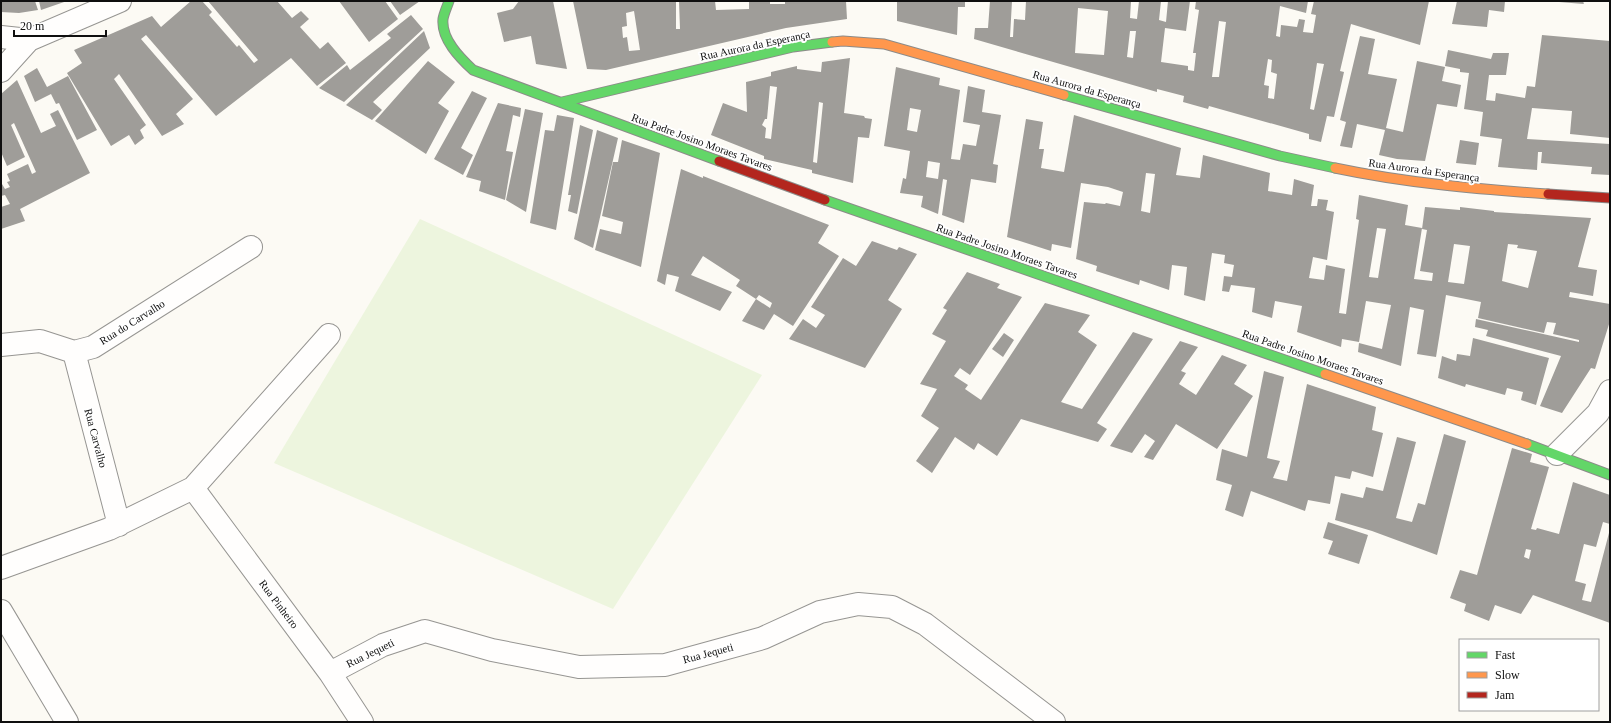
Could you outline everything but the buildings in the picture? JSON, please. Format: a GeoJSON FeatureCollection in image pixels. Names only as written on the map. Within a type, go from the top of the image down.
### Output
{"type":"FeatureCollection","features":[{"type":"Feature","properties":{"kind":"street"},"geometry":{"type":"LineString","coordinates":[[1,71],[30,40],[120,1]]}},
{"type":"Feature","properties":{"kind":"street","name":"Rua Padre Josino Moraes Tavares"},"geometry":{"type":"LineString","coordinates":[[449,1],[443,20],[449,41],[460,58],[473,70],[836,204],[1557,454],[1610,475]]}},
{"type":"Feature","properties":{"kind":"street"},"geometry":{"type":"LineString","coordinates":[[1,37],[30,40]]}},
{"type":"Feature","properties":{"kind":"street","name":"Rua Aurora da Esperança"},"geometry":{"type":"LineString","coordinates":[[562,102],[793,47],[843,42],[884,44],[1280,156],[1380,178],[1471,189],[1610,198]]}},
{"type":"Feature","properties":{"kind":"street","name":"Rua do Carvalho"},"geometry":{"type":"LineString","coordinates":[[74,352],[93,347],[251,247]]}},
{"type":"Feature","properties":{"kind":"street"},"geometry":{"type":"LineString","coordinates":[[1,568],[119,525],[193,488],[329,335]]}},
{"type":"Feature","properties":{"kind":"street"},"geometry":{"type":"LineString","coordinates":[[1,345],[40,340],[74,352]]}},
{"type":"Feature","properties":{"kind":"street","name":"Rua Carvalho"},"geometry":{"type":"LineString","coordinates":[[74,352],[119,525]]}},
{"type":"Feature","properties":{"kind":"street"},"geometry":{"type":"LineString","coordinates":[[1557,454],[1598,413],[1610,391]]}},
{"type":"Feature","properties":{"kind":"street","name":"Rua Pinheiro"},"geometry":{"type":"LineString","coordinates":[[193,488],[330,673],[362,722]]}},
{"type":"Feature","properties":{"kind":"street","name":"Rua Jequeti"},"geometry":{"type":"LineString","coordinates":[[330,673],[383,645],[425,631],[492,650],[579,667],[665,665],[763,638],[820,612],[858,604],[892,607],[925,624],[1054,722]]}},
{"type":"Feature","properties":{"kind":"street"},"geometry":{"type":"LineString","coordinates":[[1,611],[67,722]]}},
{"type":"Feature","properties":{"kind":"green space"},"geometry":{"type":"Polygon","coordinates":[[[420,219],[762,375],[613,609],[274,463],[420,219]]]}},
{"type":"Feature","properties":{"kind":"traffic: fast"},"geometry":{"type":"LineString","coordinates":[[449,1],[443,19],[445,34],[452,48],[473,70],[719,161]]}},
{"type":"Feature","properties":{"kind":"traffic: fast"},"geometry":{"type":"LineString","coordinates":[[562,102],[793,47],[832,42]]}},
{"type":"Feature","properties":{"kind":"traffic: fast"},"geometry":{"type":"LineString","coordinates":[[1064,95],[1280,156],[1335,168]]}},
{"type":"Feature","properties":{"kind":"traffic: fast"},"geometry":{"type":"LineString","coordinates":[[825,200],[1325,374]]}},
{"type":"Feature","properties":{"kind":"traffic: fast"},"geometry":{"type":"LineString","coordinates":[[1527,444],[1610,475]]}},
{"type":"Feature","properties":{"kind":"traffic: slow"},"geometry":{"type":"LineString","coordinates":[[832,42],[843,41],[884,44],[1064,95]]}},
{"type":"Feature","properties":{"kind":"traffic: slow"},"geometry":{"type":"LineString","coordinates":[[1335,168],[1388,178],[1441,185],[1548,194]]}},
{"type":"Feature","properties":{"kind":"traffic: slow"},"geometry":{"type":"LineString","coordinates":[[1325,374],[1527,444]]}},
{"type":"Feature","properties":{"kind":"traffic: jam"},"geometry":{"type":"LineString","coordinates":[[719,161],[825,200]]}},
{"type":"Feature","properties":{"kind":"traffic: jam"},"geometry":{"type":"LineString","coordinates":[[1548,194],[1610,198]]}}]}
